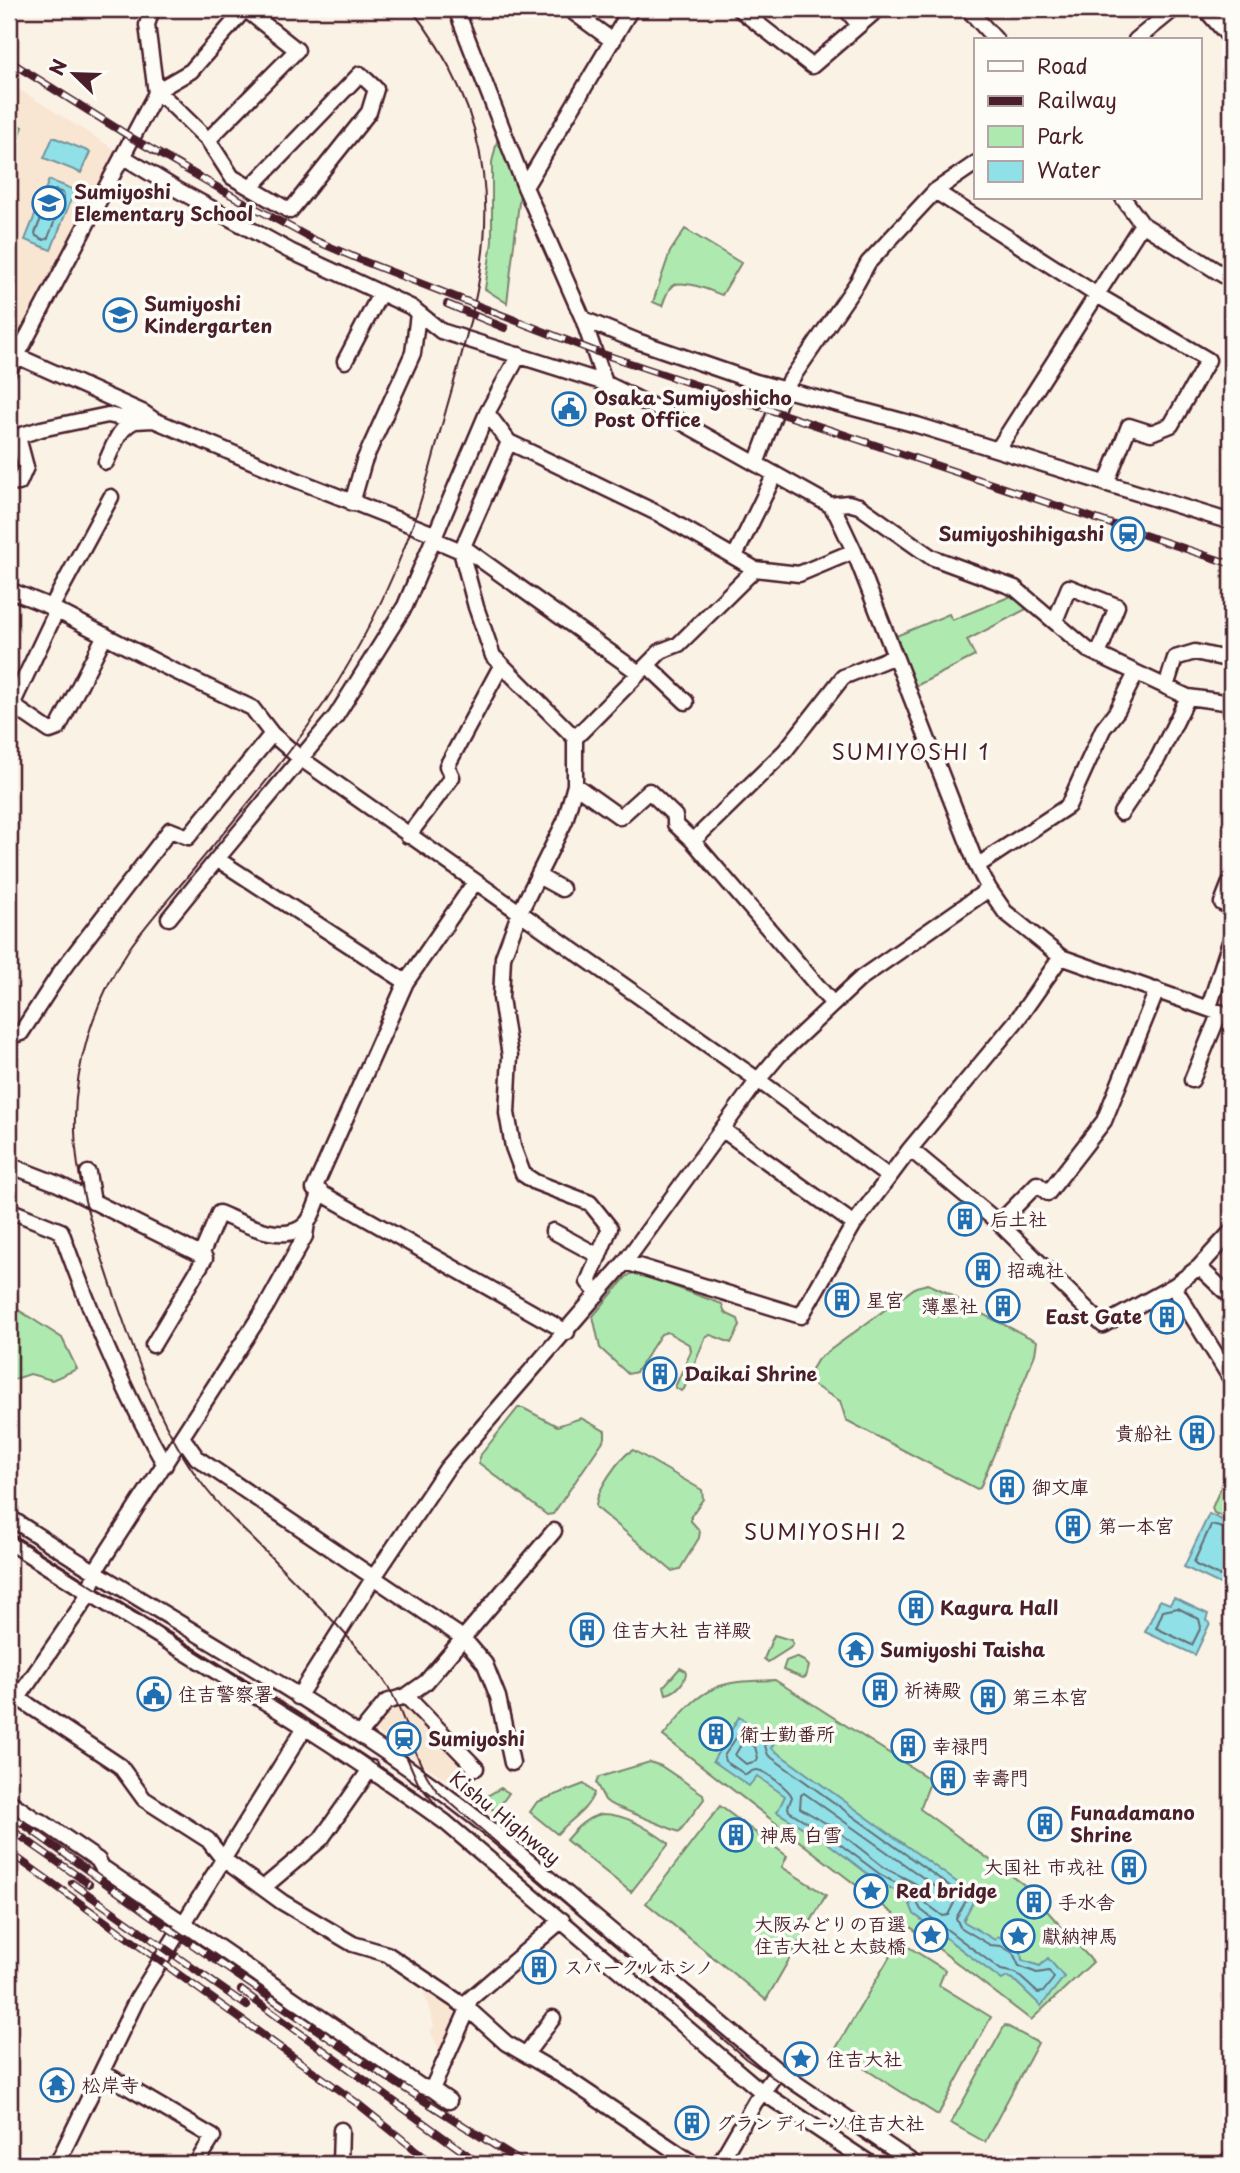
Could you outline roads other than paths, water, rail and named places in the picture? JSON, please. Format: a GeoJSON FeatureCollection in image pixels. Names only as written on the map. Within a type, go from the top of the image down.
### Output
{"type":"FeatureCollection","features":[{"type":"Feature","properties":{"kind":"street"},"geometry":{"type":"LineString","coordinates":[[9,371],[156,93],[191,71],[245,9],[297,50],[208,140]]}},
{"type":"Feature","properties":{"kind":"street"},"geometry":{"type":"LineString","coordinates":[[456,9],[525,187],[583,319],[605,383]]}},
{"type":"Feature","properties":{"kind":"street"},"geometry":{"type":"LineString","coordinates":[[569,9],[613,41]]}},
{"type":"Feature","properties":{"kind":"street"},"geometry":{"type":"LineString","coordinates":[[525,187],[631,9]]}},
{"type":"Feature","properties":{"kind":"street"},"geometry":{"type":"LineString","coordinates":[[739,9],[812,66],[878,9]]}},
{"type":"Feature","properties":{"kind":"street"},"geometry":{"type":"LineString","coordinates":[[846,9],[859,25]]}},
{"type":"Feature","properties":{"kind":"street"},"geometry":{"type":"LineString","coordinates":[[968,9],[994,38]]}},
{"type":"Feature","properties":{"kind":"street"},"geometry":{"type":"LineString","coordinates":[[1138,38],[1174,9]]}},
{"type":"Feature","properties":{"kind":"street"},"geometry":{"type":"LineString","coordinates":[[1205,9],[1231,39]]}},
{"type":"Feature","properties":{"kind":"street"},"geometry":{"type":"LineString","coordinates":[[147,11],[156,93],[167,100],[208,140],[232,177],[290,211],[369,112],[376,89],[360,74],[251,187]]}},
{"type":"Feature","properties":{"kind":"street"},"geometry":{"type":"LineString","coordinates":[[122,156],[176,190],[258,234],[411,307],[441,331],[605,383],[656,408],[830,505],[854,551],[977,866],[1005,912],[1061,957],[1220,1012]]}},
{"type":"Feature","properties":{"kind":"street"},"geometry":{"type":"LineString","coordinates":[[756,464],[783,391],[857,284],[868,262],[935,191],[974,164]]}},
{"type":"Feature","properties":{"kind":"street"},"geometry":{"type":"LineString","coordinates":[[935,191],[1097,295],[1208,360],[1171,425],[1151,433],[1129,426],[1106,484]]}},
{"type":"Feature","properties":{"kind":"street"},"geometry":{"type":"LineString","coordinates":[[1124,200],[1142,224],[1231,281]]}},
{"type":"Feature","properties":{"kind":"street"},"geometry":{"type":"LineString","coordinates":[[998,449],[1142,224]]}},
{"type":"Feature","properties":{"kind":"street"},"geometry":{"type":"LineString","coordinates":[[345,361],[380,294]]}},
{"type":"Feature","properties":{"kind":"street"},"geometry":{"type":"LineString","coordinates":[[352,503],[364,461],[413,353],[418,314]]}},
{"type":"Feature","properties":{"kind":"street"},"geometry":{"type":"LineString","coordinates":[[583,319],[637,341],[783,391],[917,425],[1231,522]]}},
{"type":"Feature","properties":{"kind":"street"},"geometry":{"type":"LineString","coordinates":[[169,918],[336,716],[405,606],[487,413],[519,355]]}},
{"type":"Feature","properties":{"kind":"street"},"geometry":{"type":"LineString","coordinates":[[17,356],[144,413],[154,420],[462,549],[643,669],[686,702]]}},
{"type":"Feature","properties":{"kind":"street"},"geometry":{"type":"LineString","coordinates":[[487,413],[509,442],[659,514],[755,569],[799,574],[854,551]]}},
{"type":"Feature","properties":{"kind":"street"},"geometry":{"type":"LineString","coordinates":[[19,483],[26,467],[13,438],[41,429],[108,415],[135,421],[154,420]]}},
{"type":"Feature","properties":{"kind":"street"},"geometry":{"type":"LineString","coordinates":[[106,462],[119,434],[135,421]]}},
{"type":"Feature","properties":{"kind":"street"},"geometry":{"type":"LineString","coordinates":[[509,442],[462,549],[480,620],[493,656],[575,738]]}},
{"type":"Feature","properties":{"kind":"street"},"geometry":{"type":"LineString","coordinates":[[736,556],[775,474]]}},
{"type":"Feature","properties":{"kind":"street"},"geometry":{"type":"LineString","coordinates":[[105,635],[58,727],[50,731],[12,705],[54,610],[111,497]]}},
{"type":"Feature","properties":{"kind":"street"},"geometry":{"type":"LineString","coordinates":[[830,505],[848,503],[859,506],[931,557],[1015,588],[1088,650],[1098,655],[1188,697],[1231,703]]}},
{"type":"Feature","properties":{"kind":"street"},"geometry":{"type":"LineString","coordinates":[[598,1294],[588,1282],[610,1228],[590,1203],[535,1182],[523,1174],[513,1147],[507,1113],[510,1056],[501,998],[503,957],[519,914],[565,821],[575,785],[575,738],[662,651],[679,644],[755,569]]}},
{"type":"Feature","properties":{"kind":"street"},"geometry":{"type":"LineString","coordinates":[[1055,621],[1069,587],[1117,606],[1098,655]]}},
{"type":"Feature","properties":{"kind":"street"},"geometry":{"type":"LineString","coordinates":[[9,590],[252,708],[272,734],[300,758],[758,1080],[889,1177]]}},
{"type":"Feature","properties":{"kind":"street"},"geometry":{"type":"LineString","coordinates":[[1166,687],[1175,658],[1195,652],[1231,660]]}},
{"type":"Feature","properties":{"kind":"street"},"geometry":{"type":"LineString","coordinates":[[693,841],[785,751],[843,677],[895,656]]}},
{"type":"Feature","properties":{"kind":"street"},"geometry":{"type":"LineString","coordinates":[[408,836],[452,777],[447,766],[501,666]]}},
{"type":"Feature","properties":{"kind":"street"},"geometry":{"type":"LineString","coordinates":[[977,866],[1068,806],[1103,729],[1117,711],[1136,673]]}},
{"type":"Feature","properties":{"kind":"street"},"geometry":{"type":"LineString","coordinates":[[1121,813],[1158,758],[1188,697]]}},
{"type":"Feature","properties":{"kind":"street"},"geometry":{"type":"LineString","coordinates":[[9,1037],[22,1033],[62,971],[170,830],[188,837],[272,734]]}},
{"type":"Feature","properties":{"kind":"street"},"geometry":{"type":"LineString","coordinates":[[575,785],[620,817],[649,791],[674,816],[676,824],[833,1004]]}},
{"type":"Feature","properties":{"kind":"street"},"geometry":{"type":"LineString","coordinates":[[217,859],[406,982]]}},
{"type":"Feature","properties":{"kind":"street"},"geometry":{"type":"LineString","coordinates":[[538,876],[562,889]]}},
{"type":"Feature","properties":{"kind":"street"},"geometry":{"type":"LineString","coordinates":[[1231,880],[1222,903],[1231,906]]}},
{"type":"Feature","properties":{"kind":"street"},"geometry":{"type":"LineString","coordinates":[[475,882],[406,982],[314,1189],[567,1332]]}},
{"type":"Feature","properties":{"kind":"street"},"geometry":{"type":"LineString","coordinates":[[298,1696],[447,1468],[625,1262],[779,1055],[861,978],[989,889]]}},
{"type":"Feature","properties":{"kind":"street"},"geometry":{"type":"LineString","coordinates":[[1192,1080],[1220,1012],[1231,939]]}},
{"type":"Feature","properties":{"kind":"street"},"geometry":{"type":"LineString","coordinates":[[625,1262],[801,1316],[854,1224],[910,1149],[1017,1020],[1061,957]]}},
{"type":"Feature","properties":{"kind":"street"},"geometry":{"type":"LineString","coordinates":[[999,1223],[1037,1184],[1048,1193],[1104,1121],[1157,990]]}},
{"type":"Feature","properties":{"kind":"street"},"geometry":{"type":"LineString","coordinates":[[723,1130],[854,1224]]}},
{"type":"Feature","properties":{"kind":"street"},"geometry":{"type":"LineString","coordinates":[[910,1149],[999,1223],[1103,1325],[1175,1285],[1229,1239]]}},
{"type":"Feature","properties":{"kind":"street"},"geometry":{"type":"LineString","coordinates":[[9,1165],[58,1184],[201,1255],[219,1213],[264,1232],[289,1233],[307,1223]]}},
{"type":"Feature","properties":{"kind":"street"},"geometry":{"type":"LineString","coordinates":[[88,1173],[93,1202]]}},
{"type":"Feature","properties":{"kind":"street"},"geometry":{"type":"LineString","coordinates":[[321,1192],[307,1223],[305,1236],[267,1305],[95,1574],[84,1602],[13,1695],[120,1766],[144,1799],[208,1840],[223,1858],[263,1888],[353,1944],[387,1954],[466,2007],[506,2043],[631,2120],[694,2164]]}},
{"type":"Feature","properties":{"kind":"street"},"geometry":{"type":"LineString","coordinates":[[9,1210],[61,1231],[88,1308],[136,1415],[165,1465]]}},
{"type":"Feature","properties":{"kind":"street"},"geometry":{"type":"LineString","coordinates":[[553,1231],[599,1256]]}},
{"type":"Feature","properties":{"kind":"street"},"geometry":{"type":"LineString","coordinates":[[153,1345],[205,1258]]}},
{"type":"Feature","properties":{"kind":"street"},"geometry":{"type":"LineString","coordinates":[[1199,1267],[1231,1297]]}},
{"type":"Feature","properties":{"kind":"street"},"geometry":{"type":"LineString","coordinates":[[1175,1285],[1231,1379]]}},
{"type":"Feature","properties":{"kind":"street"},"geometry":{"type":"LineString","coordinates":[[183,1437],[197,1458],[463,1638],[485,1664],[498,1697],[512,1763]]}},
{"type":"Feature","properties":{"kind":"street","name":"Kishu Highway"},"geometry":{"type":"LineString","coordinates":[[9,1517],[95,1574],[359,1734],[456,1801],[778,2071],[915,2164]]}},
{"type":"Feature","properties":{"kind":"street"},"geometry":{"type":"LineString","coordinates":[[359,1734],[386,1702],[406,1696],[426,1682],[554,1531]]}},
{"type":"Feature","properties":{"kind":"street"},"geometry":{"type":"LineString","coordinates":[[9,1542],[370,1768],[445,1822],[762,2092],[871,2164]]}},
{"type":"Feature","properties":{"kind":"street"},"geometry":{"type":"LineString","coordinates":[[406,1696],[476,1768]]}},
{"type":"Feature","properties":{"kind":"street"},"geometry":{"type":"LineString","coordinates":[[57,2164],[137,1999],[305,1727]]}},
{"type":"Feature","properties":{"kind":"street"},"geometry":{"type":"LineString","coordinates":[[263,1888],[321,1839],[370,1768]]}},
{"type":"Feature","properties":{"kind":"street"},"geometry":{"type":"LineString","coordinates":[[9,1801],[98,1860],[102,1867],[420,2086],[432,2088],[449,2101]]}},
{"type":"Feature","properties":{"kind":"street"},"geometry":{"type":"LineString","coordinates":[[432,2088],[470,1999],[562,1920]]}},
{"type":"Feature","properties":{"kind":"street"},"geometry":{"type":"LineString","coordinates":[[526,2054],[553,2018]]}},
{"type":"Feature","properties":{"kind":"street"},"geometry":{"type":"LineString","coordinates":[[719,2164],[762,2092],[778,2071]]}},
{"type":"Feature","properties":{"kind":"street"},"geometry":{"type":"LineString","coordinates":[[102,2072],[213,2137],[196,2164]]}},
{"type":"Feature","properties":{"kind":"street"},"geometry":{"type":"LineString","coordinates":[[341,2130],[341,2164]]}},
{"type":"Feature","properties":{"kind":"street"},"geometry":{"type":"LineString","coordinates":[[1224,2164],[1231,2158]]}},
{"type":"Feature","properties":{"kind":"water"},"geometry":{"type":"Polygon","coordinates":[[[53,137],[90,152],[81,173],[44,158],[53,137]]]}},
{"type":"Feature","properties":{"kind":"water"},"geometry":{"type":"Polygon","coordinates":[[[49,180],[75,190],[51,250],[25,240],[49,180]]]}},
{"type":"Feature","properties":{"kind":"water"},"geometry":{"type":"Polygon","coordinates":[[[1209,1514],[1231,1524],[1231,1572],[1224,1586],[1184,1567],[1209,1514]]]}},
{"type":"Feature","properties":{"kind":"water"},"geometry":{"type":"Polygon","coordinates":[[[1174,1598],[1208,1614],[1206,1620],[1210,1623],[1195,1655],[1145,1632],[1160,1600],[1170,1604],[1174,1598]]]}},
{"type":"Feature","properties":{"kind":"water"},"geometry":{"type":"Polygon","coordinates":[[[739,1717],[775,1742],[771,1748],[976,1896],[963,1921],[995,1940],[998,1936],[1021,1950],[1022,1960],[1040,1966],[1048,1958],[1064,1977],[1041,2006],[1013,1979],[1007,1977],[1002,1980],[914,1914],[907,1897],[877,1881],[825,1841],[777,1812],[785,1796],[757,1776],[749,1786],[713,1761],[739,1717]]]}},
{"type":"Feature","properties":{"kind":"tram line"},"geometry":{"type":"LineString","coordinates":[[411,9],[437,46],[459,86],[474,129],[483,174],[485,232],[482,261],[464,347],[416,514],[393,575],[362,640],[310,724],[278,767],[136,939],[106,990],[88,1036],[75,1107],[78,1169],[86,1206],[128,1334],[149,1388],[189,1465],[236,1523],[335,1623],[380,1675],[397,1703],[421,1764],[438,1792],[746,2059],[899,2164]]}},
{"type":"Feature","properties":{"kind":"tram line"},"geometry":{"type":"LineString","coordinates":[[9,1534],[357,1752],[425,1799]]}},
{"type":"Feature","properties":{"kind":"tram line"},"geometry":{"type":"LineString","coordinates":[[398,1737],[418,1783],[437,1806]]}},
{"type":"Feature","properties":{"kind":"railway"},"geometry":{"type":"LineString","coordinates":[[9,61],[132,138],[222,190],[314,240],[363,261],[594,351],[1231,564]]}},
{"type":"Feature","properties":{"kind":"railway"},"geometry":{"type":"LineString","coordinates":[[447,304],[505,328]]}},
{"type":"Feature","properties":{"kind":"railway"},"geometry":{"type":"LineString","coordinates":[[9,1814],[164,1925],[379,2072],[524,2164]]}},
{"type":"Feature","properties":{"kind":"railway"},"geometry":{"type":"LineString","coordinates":[[9,1828],[89,1884]]}},
{"type":"Feature","properties":{"kind":"railway"},"geometry":{"type":"LineString","coordinates":[[9,1852],[357,2103],[433,2164]]}},
{"type":"Feature","properties":{"kind":"railway"},"geometry":{"type":"LineString","coordinates":[[72,1883],[247,2006]]}},
{"type":"Feature","properties":{"kind":"railway"},"geometry":{"type":"LineString","coordinates":[[241,1990],[480,2164]]}},
{"type":"Feature","properties":{"kind":"place","name":"Sumiyoshi Elementary School"},"geometry":{"type":"Point","coordinates":[49,203]}},
{"type":"Feature","properties":{"kind":"place","name":"Sumiyoshi Kindergarten"},"geometry":{"type":"Point","coordinates":[120,315]}},
{"type":"Feature","properties":{"kind":"place","name":"Osaka Sumiyoshicho Post Office"},"geometry":{"type":"Point","coordinates":[569,409]}},
{"type":"Feature","properties":{"kind":"place","name":"Sumiyoshihigashi"},"geometry":{"type":"Point","coordinates":[1128,534]}},
{"type":"Feature","properties":{"kind":"place","name":"后土社"},"geometry":{"type":"Point","coordinates":[965,1219]}},
{"type":"Feature","properties":{"kind":"place","name":"招魂社"},"geometry":{"type":"Point","coordinates":[983,1270]}},
{"type":"Feature","properties":{"kind":"place","name":"星宮"},"geometry":{"type":"Point","coordinates":[842,1300]}},
{"type":"Feature","properties":{"kind":"place","name":"薄墨社"},"geometry":{"type":"Point","coordinates":[1003,1306]}},
{"type":"Feature","properties":{"kind":"place","name":"East Gate"},"geometry":{"type":"Point","coordinates":[1167,1317]}},
{"type":"Feature","properties":{"kind":"place","name":"Daikai Shrine"},"geometry":{"type":"Point","coordinates":[660,1374]}},
{"type":"Feature","properties":{"kind":"place","name":"貴船社"},"geometry":{"type":"Point","coordinates":[1197,1433]}},
{"type":"Feature","properties":{"kind":"place","name":"御文庫"},"geometry":{"type":"Point","coordinates":[1007,1487]}},
{"type":"Feature","properties":{"kind":"place","name":"第一本宮"},"geometry":{"type":"Point","coordinates":[1073,1526]}},
{"type":"Feature","properties":{"kind":"place","name":"Kagura Hall"},"geometry":{"type":"Point","coordinates":[916,1608]}},
{"type":"Feature","properties":{"kind":"place","name":"住吉大社 吉祥殿"},"geometry":{"type":"Point","coordinates":[587,1630]}},
{"type":"Feature","properties":{"kind":"place","name":"Sumiyoshi Taisha"},"geometry":{"type":"Point","coordinates":[856,1650]}},
{"type":"Feature","properties":{"kind":"place","name":"祈祷殿"},"geometry":{"type":"Point","coordinates":[880,1690]}},
{"type":"Feature","properties":{"kind":"place","name":"住吉警察署"},"geometry":{"type":"Point","coordinates":[154,1694]}},
{"type":"Feature","properties":{"kind":"place","name":"第三本宮"},"geometry":{"type":"Point","coordinates":[988,1697]}},
{"type":"Feature","properties":{"kind":"place","name":"衛士勤番所"},"geometry":{"type":"Point","coordinates":[716,1734]}},
{"type":"Feature","properties":{"kind":"place","name":"Sumiyoshi"},"geometry":{"type":"Point","coordinates":[404,1739]}},
{"type":"Feature","properties":{"kind":"place","name":"幸禄門"},"geometry":{"type":"Point","coordinates":[908,1746]}},
{"type":"Feature","properties":{"kind":"place","name":"幸壽門"},"geometry":{"type":"Point","coordinates":[948,1778]}},
{"type":"Feature","properties":{"kind":"place","name":"Funadamano Shrine"},"geometry":{"type":"Point","coordinates":[1045,1824]}},
{"type":"Feature","properties":{"kind":"place","name":"神馬 白雪"},"geometry":{"type":"Point","coordinates":[736,1835]}},
{"type":"Feature","properties":{"kind":"place","name":"大国社 市戎社"},"geometry":{"type":"Point","coordinates":[1129,1867]}},
{"type":"Feature","properties":{"kind":"place","name":"Red bridge"},"geometry":{"type":"Point","coordinates":[871,1891]}},
{"type":"Feature","properties":{"kind":"place","name":"手水舎"},"geometry":{"type":"Point","coordinates":[1034,1902]}},
{"type":"Feature","properties":{"kind":"place","name":"大阪みどりの百選 住吉大社と太鼓橋"},"geometry":{"type":"Point","coordinates":[931,1935]}},
{"type":"Feature","properties":{"kind":"place","name":"獻納神馬"},"geometry":{"type":"Point","coordinates":[1018,1936]}},
{"type":"Feature","properties":{"kind":"place","name":"スパークルホシノ"},"geometry":{"type":"Point","coordinates":[539,1967]}},
{"type":"Feature","properties":{"kind":"place","name":"住吉大社"},"geometry":{"type":"Point","coordinates":[801,2059]}},
{"type":"Feature","properties":{"kind":"place","name":"松岸寺"},"geometry":{"type":"Point","coordinates":[57,2085]}},
{"type":"Feature","properties":{"kind":"place","name":"グランディーソ住吉大社"},"geometry":{"type":"Point","coordinates":[692,2123]}},
{"type":"Feature","properties":{"kind":"district","name":"SUMIYOSHI 1"},"geometry":{"type":"Point","coordinates":[911,753]}},
{"type":"Feature","properties":{"kind":"district","name":"SUMIYOSHI 2"},"geometry":{"type":"Point","coordinates":[826,1533]}}]}
